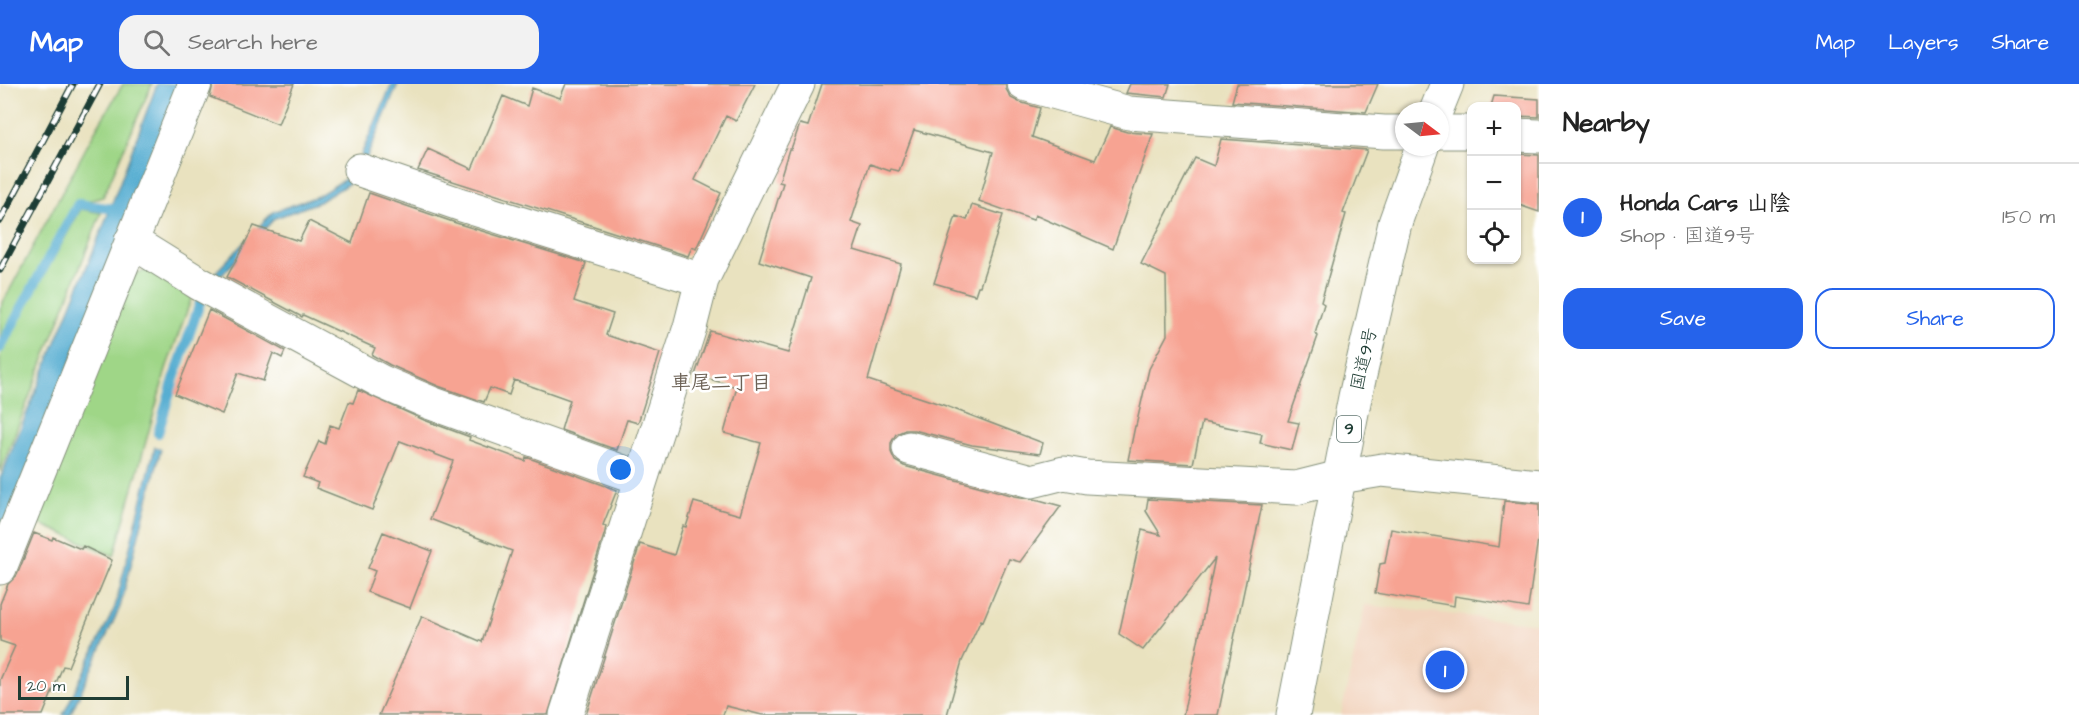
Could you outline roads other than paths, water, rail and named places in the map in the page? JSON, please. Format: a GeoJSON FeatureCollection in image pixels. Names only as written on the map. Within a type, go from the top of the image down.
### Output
{"type":"FeatureCollection","features":[{"type":"Feature","properties":{"kind":"main road"},"geometry":{"type":"LineString","coordinates":[[0,568],[195,84]]}},
{"type":"Feature","properties":{"kind":"main road"},"geometry":{"type":"LineString","coordinates":[[566,715],[690,327],[702,280],[798,84]]}},
{"type":"Feature","properties":{"kind":"main road"},"geometry":{"type":"LineString","coordinates":[[1024,84],[1129,113],[1395,132]]}},
{"type":"Feature","properties":{"kind":"main road"},"geometry":{"type":"LineString","coordinates":[[1440,102],[1447,84]]}},
{"type":"Feature","properties":{"kind":"main road"},"geometry":{"type":"LineString","coordinates":[[1449,132],[1467,132]]}},
{"type":"Feature","properties":{"kind":"main road"},"geometry":{"type":"LineString","coordinates":[[1521,135],[1539,136]]}},
{"type":"Feature","properties":{"kind":"main road","name":"国道9号"},"geometry":{"type":"LineString","coordinates":[[1293,715],[1355,397],[1395,223],[1419,156]]}},
{"type":"Feature","properties":{"kind":"main road"},"geometry":{"type":"LineString","coordinates":[[360,170],[462,205],[702,280]]}},
{"type":"Feature","properties":{"kind":"main road"},"geometry":{"type":"LineString","coordinates":[[131,241],[200,284],[382,382],[431,403],[640,478]]}},
{"type":"Feature","properties":{"kind":"main road"},"geometry":{"type":"LineString","coordinates":[[909,448],[1032,481],[1064,473],[1087,477],[1296,488],[1382,470],[1539,486]]}},
{"type":"Feature","properties":{"kind":"water"},"geometry":{"type":"Polygon","coordinates":[[[157,84],[182,84],[0,538],[0,479],[105,222],[157,84]]]}},
{"type":"Feature","properties":{"kind":"water"},"geometry":{"type":"Polygon","coordinates":[[[392,84],[398,84],[366,159],[361,155],[392,84]]]}},
{"type":"Feature","properties":{"kind":"water"},"geometry":{"type":"Polygon","coordinates":[[[350,176],[354,180],[319,202],[275,218],[219,278],[214,278],[216,272],[273,212],[318,196],[350,176]]]}},
{"type":"Feature","properties":{"kind":"water"},"geometry":{"type":"Polygon","coordinates":[[[155,447],[161,449],[120,607],[70,715],[63,715],[115,607],[155,447]]]}},
{"type":"Feature","properties":{"kind":"waterway"},"geometry":{"type":"LineString","coordinates":[[0,348],[78,204],[122,210]]}},
{"type":"Feature","properties":{"kind":"waterway"},"geometry":{"type":"LineString","coordinates":[[158,433],[201,300]]}},
{"type":"Feature","properties":{"kind":"railway"},"geometry":{"type":"LineString","coordinates":[[0,221],[73,84]]}},
{"type":"Feature","properties":{"kind":"railway"},"geometry":{"type":"LineString","coordinates":[[0,270],[100,84]]}},
{"type":"Feature","properties":{"kind":"place","name":"Honda Cars 山陰"},"geometry":{"type":"Point","coordinates":[1445,670]}},
{"type":"Feature","properties":{"kind":"district","name":"車尾二丁目"},"geometry":{"type":"Point","coordinates":[721,383]}}]}
